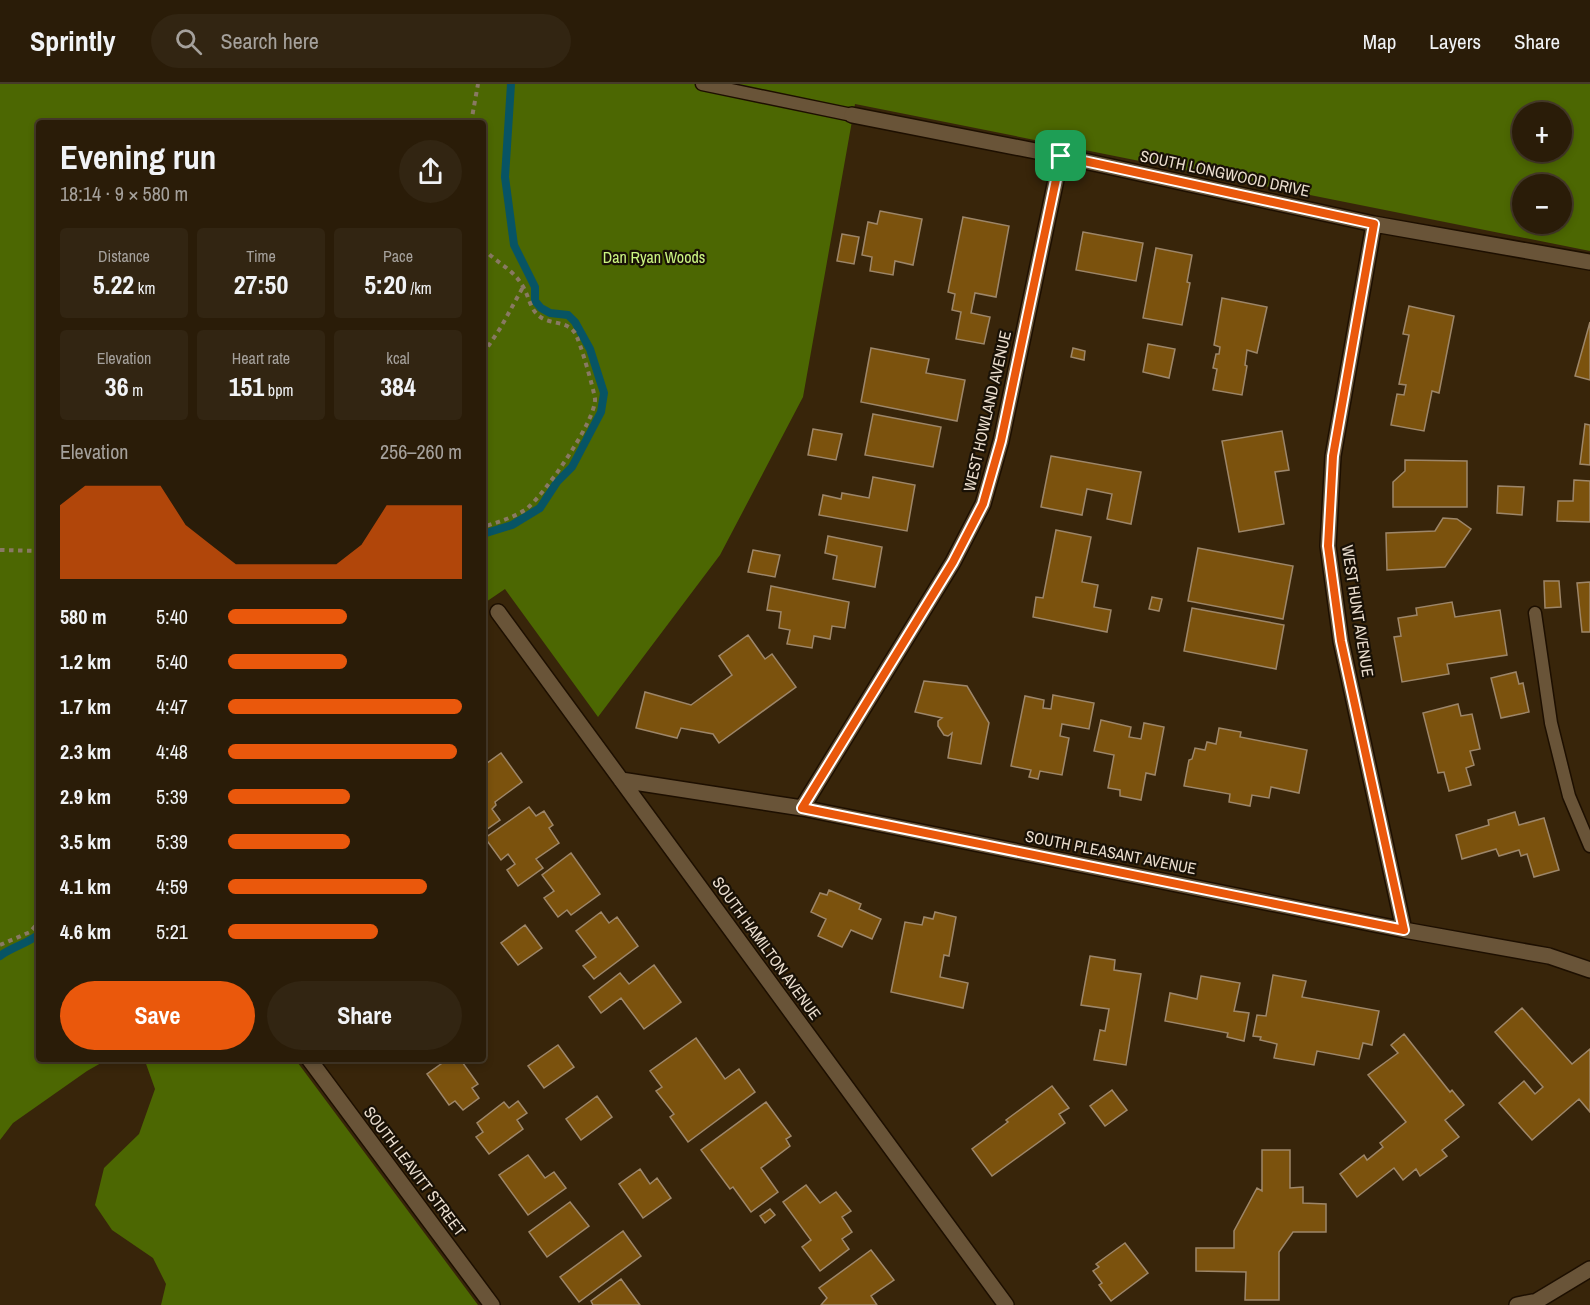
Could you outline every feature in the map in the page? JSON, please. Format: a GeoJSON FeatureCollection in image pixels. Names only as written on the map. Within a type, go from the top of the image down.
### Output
{"type":"FeatureCollection","features":[{"type":"Feature","properties":{"kind":"street","name":"SOUTH LONGWOOD DRIVE"},"geometry":{"type":"LineString","coordinates":[[852,115],[1061,156],[1374,224],[1590,262]]}},
{"type":"Feature","properties":{"kind":"street","name":"WEST HOWLAND AVENUE"},"geometry":{"type":"LineString","coordinates":[[802,808],[953,562],[983,504],[1001,441],[1061,156]]}},
{"type":"Feature","properties":{"kind":"street","name":"WEST HUNT AVENUE"},"geometry":{"type":"LineString","coordinates":[[1374,224],[1333,456],[1328,546],[1341,641],[1404,930]]}},
{"type":"Feature","properties":{"kind":"street","name":"SOUTH HAMILTON AVENUE"},"geometry":{"type":"LineString","coordinates":[[498,612],[1001,1303]]}},
{"type":"Feature","properties":{"kind":"street","name":"SOUTH PLEASANT AVENUE"},"geometry":{"type":"LineString","coordinates":[[621,780],[802,808],[1404,930],[1549,956],[1590,970]]}},
{"type":"Feature","properties":{"kind":"street","name":"SOUTH LEAVITT STREET"},"geometry":{"type":"LineString","coordinates":[[311,1062],[492,1305]]}},
{"type":"Feature","properties":{"kind":"street"},"geometry":{"type":"LineString","coordinates":[[1517,1305],[1537,1300],[1590,1269]]}},
{"type":"Feature","properties":{"kind":"lane"},"geometry":{"type":"LineString","coordinates":[[702,84],[852,115]]}},
{"type":"Feature","properties":{"kind":"lane"},"geometry":{"type":"LineString","coordinates":[[1535,613],[1551,723],[1569,796],[1590,846]]}},
{"type":"Feature","properties":{"kind":"path"},"geometry":{"type":"LineString","coordinates":[[472,120],[478,84]]}},
{"type":"Feature","properties":{"kind":"path"},"geometry":{"type":"LineString","coordinates":[[486,251],[494,260],[513,271],[523,286],[532,310],[541,319],[567,326],[576,334],[595,400],[591,417],[575,446],[542,493],[527,508],[510,518],[486,526]]}},
{"type":"Feature","properties":{"kind":"path"},"geometry":{"type":"LineString","coordinates":[[486,350],[523,286]]}},
{"type":"Feature","properties":{"kind":"path"},"geometry":{"type":"LineString","coordinates":[[0,550],[36,551]]}},
{"type":"Feature","properties":{"kind":"path"},"geometry":{"type":"LineString","coordinates":[[0,945],[30,932],[36,925]]}},
{"type":"Feature","properties":{"kind":"green space","name":"Dan Ryan Woods"},"geometry":{"type":"Polygon","coordinates":[[[0,84],[1590,84],[1590,251],[855,104],[803,397],[720,555],[598,717],[505,589],[486,602],[486,120],[36,120],[36,1062],[103,1062],[13,1123],[0,1140],[0,84]]]}},
{"type":"Feature","properties":{"kind":"green space"},"geometry":{"type":"Polygon","coordinates":[[[145,1062],[297,1062],[478,1305],[161,1305],[166,1284],[153,1258],[112,1230],[95,1205],[104,1168],[139,1134],[155,1089],[145,1062]]]}},
{"type":"Feature","properties":{"kind":"building"},"geometry":{"type":"Polygon","coordinates":[[[880,211],[922,219],[913,265],[895,261],[893,275],[870,271],[872,257],[862,255],[868,222],[877,224],[880,211]]]}},
{"type":"Feature","properties":{"kind":"building"},"geometry":{"type":"Polygon","coordinates":[[[963,217],[1009,226],[996,297],[975,293],[971,313],[990,317],[984,344],[956,339],[961,312],[952,310],[955,294],[948,292],[963,217]]]}},
{"type":"Feature","properties":{"kind":"building"},"geometry":{"type":"Polygon","coordinates":[[[1083,232],[1143,243],[1136,281],[1076,270],[1083,232]]]}},
{"type":"Feature","properties":{"kind":"building"},"geometry":{"type":"Polygon","coordinates":[[[842,234],[859,237],[854,264],[837,261],[842,234]]]}},
{"type":"Feature","properties":{"kind":"building"},"geometry":{"type":"Polygon","coordinates":[[[1156,248],[1192,255],[1187,282],[1190,283],[1182,325],[1143,318],[1156,248]]]}},
{"type":"Feature","properties":{"kind":"building"},"geometry":{"type":"Polygon","coordinates":[[[1222,298],[1267,307],[1257,353],[1247,350],[1242,395],[1213,390],[1217,369],[1213,368],[1220,347],[1214,345],[1222,298]]]}},
{"type":"Feature","properties":{"kind":"building"},"geometry":{"type":"Polygon","coordinates":[[[1409,306],[1454,316],[1439,393],[1432,391],[1424,431],[1391,425],[1397,394],[1404,395],[1406,385],[1399,384],[1409,335],[1403,334],[1409,306]]]}},
{"type":"Feature","properties":{"kind":"building"},"geometry":{"type":"Polygon","coordinates":[[[1590,322],[1590,380],[1575,376],[1590,322]]]}},
{"type":"Feature","properties":{"kind":"building"},"geometry":{"type":"Polygon","coordinates":[[[1148,344],[1175,349],[1169,378],[1143,372],[1148,344]]]}},
{"type":"Feature","properties":{"kind":"building"},"geometry":{"type":"Polygon","coordinates":[[[871,348],[929,359],[926,373],[965,380],[957,421],[861,402],[871,348]]]}},
{"type":"Feature","properties":{"kind":"building"},"geometry":{"type":"Polygon","coordinates":[[[1073,348],[1085,351],[1084,360],[1071,357],[1073,348]]]}},
{"type":"Feature","properties":{"kind":"building"},"geometry":{"type":"Polygon","coordinates":[[[873,414],[941,427],[933,467],[865,455],[873,414]]]}},
{"type":"Feature","properties":{"kind":"building"},"geometry":{"type":"Polygon","coordinates":[[[1585,424],[1590,425],[1590,465],[1580,464],[1585,424]]]}},
{"type":"Feature","properties":{"kind":"building"},"geometry":{"type":"Polygon","coordinates":[[[813,429],[842,434],[836,460],[808,455],[813,429]]]}},
{"type":"Feature","properties":{"kind":"building"},"geometry":{"type":"Polygon","coordinates":[[[1282,431],[1289,470],[1275,472],[1284,524],[1239,532],[1222,441],[1282,431]]]}},
{"type":"Feature","properties":{"kind":"building"},"geometry":{"type":"Polygon","coordinates":[[[1051,456],[1141,472],[1131,524],[1107,519],[1112,494],[1087,489],[1082,515],[1041,507],[1051,456]]]}},
{"type":"Feature","properties":{"kind":"building"},"geometry":{"type":"Polygon","coordinates":[[[1405,460],[1467,461],[1467,507],[1393,507],[1393,482],[1405,471],[1405,460]]]}},
{"type":"Feature","properties":{"kind":"building"},"geometry":{"type":"Polygon","coordinates":[[[873,477],[915,485],[907,531],[819,515],[823,495],[841,499],[842,493],[869,498],[873,477]]]}},
{"type":"Feature","properties":{"kind":"building"},"geometry":{"type":"Polygon","coordinates":[[[1574,480],[1590,481],[1590,522],[1557,521],[1558,501],[1573,501],[1574,480]]]}},
{"type":"Feature","properties":{"kind":"building"},"geometry":{"type":"Polygon","coordinates":[[[1498,486],[1524,487],[1522,515],[1497,513],[1498,486]]]}},
{"type":"Feature","properties":{"kind":"building"},"geometry":{"type":"Polygon","coordinates":[[[1443,518],[1457,519],[1471,529],[1445,567],[1387,570],[1386,533],[1435,531],[1443,518]]]}},
{"type":"Feature","properties":{"kind":"building"},"geometry":{"type":"Polygon","coordinates":[[[1056,530],[1091,537],[1082,582],[1098,585],[1094,607],[1111,610],[1107,632],[1033,617],[1036,597],[1043,598],[1056,530]]]}},
{"type":"Feature","properties":{"kind":"building"},"geometry":{"type":"Polygon","coordinates":[[[828,536],[882,547],[875,587],[833,579],[837,556],[825,553],[828,536]]]}},
{"type":"Feature","properties":{"kind":"building"},"geometry":{"type":"Polygon","coordinates":[[[1198,548],[1293,566],[1283,619],[1188,601],[1198,548]]]}},
{"type":"Feature","properties":{"kind":"building"},"geometry":{"type":"Polygon","coordinates":[[[753,550],[780,555],[775,577],[748,572],[753,550]]]}},
{"type":"Feature","properties":{"kind":"building"},"geometry":{"type":"Polygon","coordinates":[[[1544,581],[1559,581],[1561,607],[1545,608],[1544,581]]]}},
{"type":"Feature","properties":{"kind":"building"},"geometry":{"type":"Polygon","coordinates":[[[1590,582],[1590,632],[1582,632],[1577,583],[1590,582]]]}},
{"type":"Feature","properties":{"kind":"building"},"geometry":{"type":"Polygon","coordinates":[[[771,586],[849,602],[845,628],[832,626],[830,639],[814,636],[812,648],[787,644],[790,630],[779,628],[781,612],[767,610],[771,586]]]}},
{"type":"Feature","properties":{"kind":"building"},"geometry":{"type":"Polygon","coordinates":[[[1152,597],[1162,599],[1159,611],[1149,609],[1152,597]]]}},
{"type":"Feature","properties":{"kind":"building"},"geometry":{"type":"Polygon","coordinates":[[[1452,602],[1455,617],[1500,610],[1507,655],[1447,664],[1449,674],[1402,682],[1394,637],[1401,636],[1398,618],[1417,615],[1416,608],[1452,602]]]}},
{"type":"Feature","properties":{"kind":"building"},"geometry":{"type":"Polygon","coordinates":[[[1192,608],[1284,625],[1276,669],[1184,651],[1192,608]]]}},
{"type":"Feature","properties":{"kind":"building"},"geometry":{"type":"Polygon","coordinates":[[[748,635],[765,659],[772,654],[796,687],[719,743],[713,734],[681,728],[677,738],[636,728],[645,692],[691,705],[732,675],[719,656],[748,635]]]}},
{"type":"Feature","properties":{"kind":"building"},"geometry":{"type":"Polygon","coordinates":[[[1516,672],[1519,684],[1523,683],[1529,712],[1501,718],[1491,678],[1516,672]]]}},
{"type":"Feature","properties":{"kind":"building"},"geometry":{"type":"Polygon","coordinates":[[[924,681],[967,686],[989,723],[981,764],[948,758],[952,733],[948,736],[944,735],[938,726],[938,721],[942,718],[915,712],[924,681]]]}},
{"type":"Feature","properties":{"kind":"building"},"geometry":{"type":"Polygon","coordinates":[[[1053,695],[1094,703],[1089,729],[1062,724],[1060,736],[1069,738],[1062,775],[1040,771],[1038,779],[1029,777],[1031,770],[1011,766],[1025,696],[1044,700],[1043,708],[1051,709],[1053,695]]]}},
{"type":"Feature","properties":{"kind":"building"},"geometry":{"type":"Polygon","coordinates":[[[1458,704],[1461,716],[1472,714],[1480,749],[1470,751],[1474,765],[1466,768],[1471,785],[1449,791],[1444,772],[1438,773],[1423,713],[1458,704]]]}},
{"type":"Feature","properties":{"kind":"building"},"geometry":{"type":"Polygon","coordinates":[[[1101,720],[1131,727],[1129,737],[1141,739],[1144,723],[1164,727],[1155,775],[1146,773],[1141,800],[1120,796],[1120,790],[1108,788],[1114,755],[1094,751],[1101,720]]]}},
{"type":"Feature","properties":{"kind":"building"},"geometry":{"type":"Polygon","coordinates":[[[1219,728],[1241,732],[1240,737],[1307,750],[1299,793],[1271,787],[1269,798],[1252,795],[1250,806],[1229,802],[1230,794],[1184,786],[1189,760],[1192,759],[1195,748],[1205,750],[1207,742],[1216,744],[1219,728]]]}},
{"type":"Feature","properties":{"kind":"building"},"geometry":{"type":"Polygon","coordinates":[[[501,753],[522,782],[495,802],[496,805],[492,809],[500,820],[486,830],[486,764],[501,753]]]}},
{"type":"Feature","properties":{"kind":"building"},"geometry":{"type":"Polygon","coordinates":[[[529,807],[536,816],[544,811],[553,825],[549,828],[559,843],[536,859],[543,868],[518,886],[507,870],[515,864],[508,854],[501,860],[486,837],[529,807]]]}},
{"type":"Feature","properties":{"kind":"building"},"geometry":{"type":"Polygon","coordinates":[[[1515,812],[1519,825],[1544,818],[1559,870],[1534,877],[1527,854],[1521,856],[1519,850],[1499,856],[1496,849],[1462,859],[1456,835],[1489,825],[1488,820],[1515,812]]]}},
{"type":"Feature","properties":{"kind":"building"},"geometry":{"type":"Polygon","coordinates":[[[571,853],[600,894],[571,915],[567,910],[558,917],[544,898],[554,891],[542,875],[571,853]]]}},
{"type":"Feature","properties":{"kind":"building"},"geometry":{"type":"Polygon","coordinates":[[[829,890],[861,904],[859,909],[881,919],[872,939],[851,930],[842,947],[818,936],[826,919],[811,912],[820,893],[827,895],[829,890]]]}},
{"type":"Feature","properties":{"kind":"building"},"geometry":{"type":"Polygon","coordinates":[[[601,912],[609,923],[617,917],[638,946],[594,979],[583,966],[596,957],[576,931],[601,912]]]}},
{"type":"Feature","properties":{"kind":"building"},"geometry":{"type":"Polygon","coordinates":[[[935,912],[956,917],[949,956],[944,955],[940,977],[968,983],[963,1008],[891,992],[905,922],[922,925],[924,917],[933,919],[935,912]]]}},
{"type":"Feature","properties":{"kind":"building"},"geometry":{"type":"Polygon","coordinates":[[[525,925],[542,948],[518,965],[501,943],[525,925]]]}},
{"type":"Feature","properties":{"kind":"building"},"geometry":{"type":"Polygon","coordinates":[[[1090,956],[1115,960],[1114,970],[1141,974],[1126,1065],[1094,1060],[1100,1030],[1105,1031],[1109,1009],[1081,1005],[1090,956]]]}},
{"type":"Feature","properties":{"kind":"building"},"geometry":{"type":"Polygon","coordinates":[[[654,965],[681,1002],[644,1029],[621,998],[601,1013],[589,997],[620,973],[629,984],[654,965]]]}},
{"type":"Feature","properties":{"kind":"building"},"geometry":{"type":"Polygon","coordinates":[[[1273,975],[1306,981],[1302,997],[1379,1011],[1372,1045],[1363,1043],[1359,1059],[1317,1051],[1314,1065],[1274,1058],[1277,1044],[1253,1036],[1257,1015],[1266,1016],[1273,975]]]}},
{"type":"Feature","properties":{"kind":"building"},"geometry":{"type":"Polygon","coordinates":[[[1201,976],[1240,983],[1234,1011],[1249,1013],[1244,1041],[1227,1037],[1228,1033],[1165,1021],[1170,993],[1197,999],[1201,976]]]}},
{"type":"Feature","properties":{"kind":"building"},"geometry":{"type":"Polygon","coordinates":[[[1522,1008],[1572,1064],[1590,1049],[1590,1112],[1579,1099],[1532,1140],[1499,1103],[1524,1081],[1535,1094],[1543,1087],[1495,1032],[1522,1008]]]}},
{"type":"Feature","properties":{"kind":"building"},"geometry":{"type":"Polygon","coordinates":[[[1404,1034],[1450,1092],[1452,1090],[1464,1105],[1445,1120],[1459,1137],[1442,1150],[1447,1156],[1420,1176],[1416,1169],[1403,1180],[1394,1168],[1357,1197],[1340,1174],[1364,1155],[1367,1160],[1383,1147],[1380,1143],[1406,1122],[1368,1075],[1398,1053],[1391,1045],[1404,1034]]]}},
{"type":"Feature","properties":{"kind":"building"},"geometry":{"type":"Polygon","coordinates":[[[696,1038],[725,1079],[739,1069],[755,1092],[688,1142],[670,1117],[674,1114],[656,1091],[662,1087],[650,1071],[696,1038]]]}},
{"type":"Feature","properties":{"kind":"building"},"geometry":{"type":"Polygon","coordinates":[[[558,1045],[574,1067],[544,1088],[528,1066],[558,1045]]]}},
{"type":"Feature","properties":{"kind":"building"},"geometry":{"type":"Polygon","coordinates":[[[444,1062],[462,1062],[478,1084],[472,1088],[479,1098],[463,1110],[455,1101],[449,1105],[427,1074],[444,1062]]]}},
{"type":"Feature","properties":{"kind":"building"},"geometry":{"type":"Polygon","coordinates":[[[1052,1086],[1069,1108],[1059,1114],[1065,1123],[992,1176],[972,1149],[1052,1086]]]}},
{"type":"Feature","properties":{"kind":"building"},"geometry":{"type":"Polygon","coordinates":[[[1112,1090],[1127,1110],[1105,1126],[1090,1106],[1112,1090]]]}},
{"type":"Feature","properties":{"kind":"building"},"geometry":{"type":"Polygon","coordinates":[[[597,1096],[612,1117],[581,1140],[566,1119],[597,1096]]]}},
{"type":"Feature","properties":{"kind":"building"},"geometry":{"type":"Polygon","coordinates":[[[518,1101],[527,1113],[517,1120],[523,1129],[489,1154],[476,1137],[483,1132],[477,1123],[504,1102],[509,1108],[518,1101]]]}},
{"type":"Feature","properties":{"kind":"building"},"geometry":{"type":"Polygon","coordinates":[[[766,1102],[791,1136],[786,1139],[790,1146],[761,1168],[778,1192],[751,1212],[733,1187],[730,1189],[701,1150],[766,1102]]]}},
{"type":"Feature","properties":{"kind":"building"},"geometry":{"type":"Polygon","coordinates":[[[1262,1150],[1290,1150],[1290,1188],[1303,1187],[1303,1203],[1326,1204],[1326,1232],[1293,1232],[1279,1252],[1279,1300],[1245,1300],[1246,1272],[1196,1271],[1196,1248],[1234,1248],[1234,1231],[1257,1188],[1262,1191],[1262,1150]]]}},
{"type":"Feature","properties":{"kind":"building"},"geometry":{"type":"Polygon","coordinates":[[[528,1155],[545,1178],[554,1172],[566,1188],[528,1215],[499,1175],[528,1155]]]}},
{"type":"Feature","properties":{"kind":"building"},"geometry":{"type":"Polygon","coordinates":[[[640,1169],[650,1184],[657,1178],[671,1198],[643,1218],[619,1184],[640,1169]]]}},
{"type":"Feature","properties":{"kind":"building"},"geometry":{"type":"Polygon","coordinates":[[[806,1185],[820,1203],[836,1192],[851,1211],[842,1217],[852,1232],[842,1239],[849,1249],[820,1271],[802,1247],[811,1240],[783,1202],[806,1185]]]}},
{"type":"Feature","properties":{"kind":"building"},"geometry":{"type":"Polygon","coordinates":[[[570,1202],[589,1226],[547,1257],[529,1232],[570,1202]]]}},
{"type":"Feature","properties":{"kind":"building"},"geometry":{"type":"Polygon","coordinates":[[[770,1209],[775,1215],[765,1223],[760,1216],[770,1209]]]}},
{"type":"Feature","properties":{"kind":"building"},"geometry":{"type":"Polygon","coordinates":[[[623,1231],[641,1256],[579,1302],[560,1277],[623,1231]]]}},
{"type":"Feature","properties":{"kind":"building"},"geometry":{"type":"Polygon","coordinates":[[[1125,1243],[1148,1273],[1111,1301],[1099,1285],[1102,1283],[1093,1271],[1099,1267],[1096,1264],[1125,1243]]]}},
{"type":"Feature","properties":{"kind":"building"},"geometry":{"type":"Polygon","coordinates":[[[871,1250],[894,1280],[871,1296],[877,1305],[821,1305],[827,1298],[819,1288],[871,1250]]]}},
{"type":"Feature","properties":{"kind":"building"},"geometry":{"type":"Polygon","coordinates":[[[621,1279],[640,1305],[593,1305],[591,1301],[621,1279]]]}},
{"type":"Feature","properties":{"kind":"waterway"},"geometry":{"type":"LineString","coordinates":[[486,533],[512,525],[540,508],[557,482],[572,467],[601,412],[604,393],[590,349],[575,322],[568,315],[550,313],[535,301],[535,287],[514,245],[505,177],[511,84]]}},
{"type":"Feature","properties":{"kind":"waterway"},"geometry":{"type":"LineString","coordinates":[[0,956],[36,936]]}},
{"type":"Feature","properties":{"kind":"route"},"geometry":{"type":"LineString","coordinates":[[1061,156],[1374,224],[1333,456],[1328,546],[1341,641],[1404,930],[802,808],[953,562],[983,504],[1001,441],[1061,156]]}}]}
